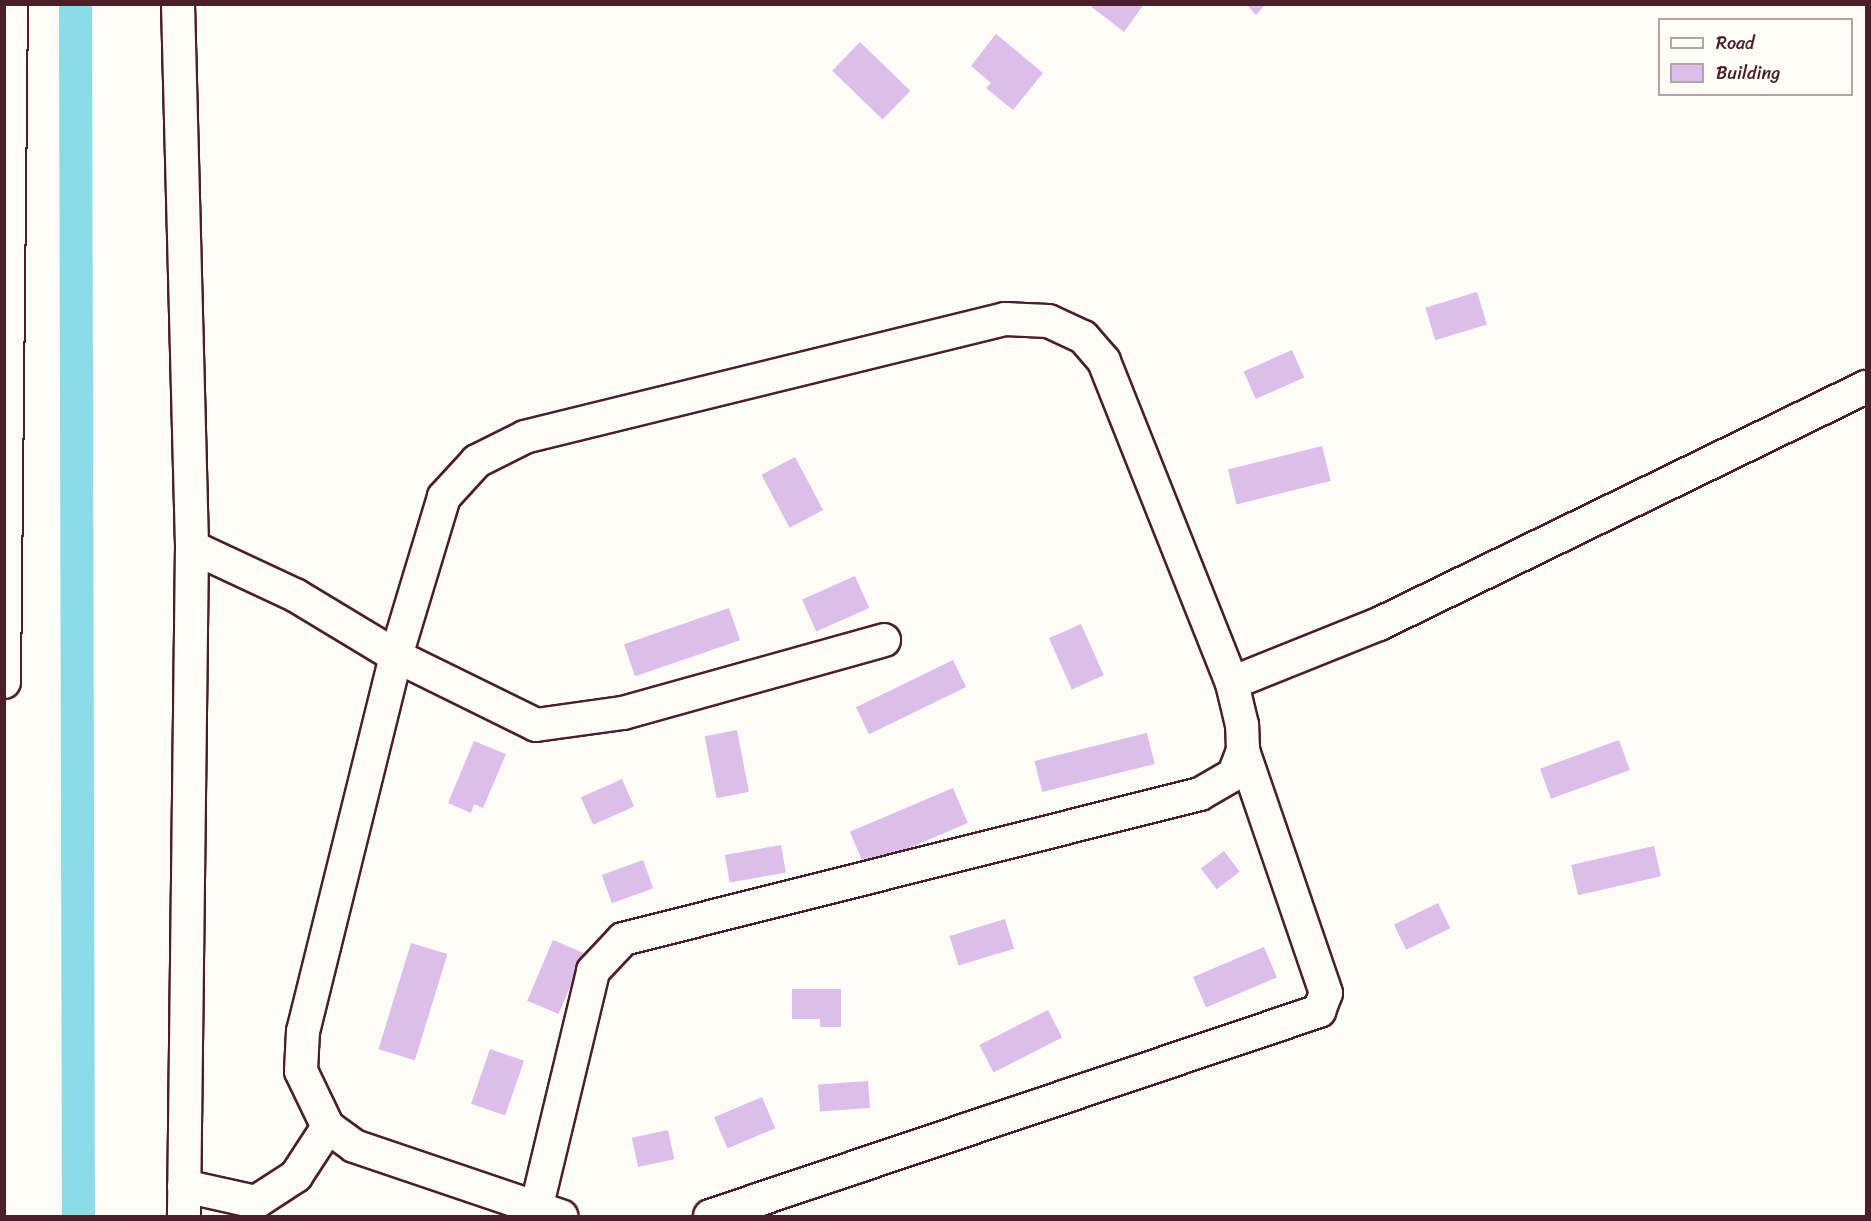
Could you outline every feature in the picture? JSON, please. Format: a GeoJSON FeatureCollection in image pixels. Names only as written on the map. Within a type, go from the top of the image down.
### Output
{"type":"FeatureCollection","features":[{"type":"Feature","properties":{"kind":"street"},"geometry":{"type":"LineString","coordinates":[[4,682],[11,4]]}},
{"type":"Feature","properties":{"kind":"street"},"geometry":{"type":"LineString","coordinates":[[178,4],[192,547],[184,1201],[256,1202],[296,1176],[328,1127]]}},
{"type":"Feature","properties":{"kind":"street"},"geometry":{"type":"LineString","coordinates":[[710,1216],[1320,1011],[1326,993],[1243,750],[1232,683],[1104,361],[1074,333],[1048,321],[1016,320],[548,431],[495,449],[444,497],[396,656],[303,1031],[301,1071],[328,1127],[354,1146],[549,1211],[593,971],[623,939],[1200,794],[1234,774],[1243,750]]}},
{"type":"Feature","properties":{"kind":"street"},"geometry":{"type":"LineString","coordinates":[[1232,683],[1380,624],[1866,387]]}},
{"type":"Feature","properties":{"kind":"street"},"geometry":{"type":"LineString","coordinates":[[192,547],[295,595],[396,656],[536,725],[623,713],[884,640]]}},
{"type":"Feature","properties":{"kind":"building"},"geometry":{"type":"Polygon","coordinates":[[[1088,4],[1144,4],[1124,32],[1088,4]]]}},
{"type":"Feature","properties":{"kind":"building"},"geometry":{"type":"Polygon","coordinates":[[[1246,4],[1266,4],[1256,15],[1246,4]]]}},
{"type":"Feature","properties":{"kind":"building"},"geometry":{"type":"Polygon","coordinates":[[[996,34],[1043,73],[1013,110],[986,88],[991,83],[971,66],[996,34]]]}},
{"type":"Feature","properties":{"kind":"building"},"geometry":{"type":"Polygon","coordinates":[[[860,42],[910,91],[883,119],[832,71],[860,42]]]}},
{"type":"Feature","properties":{"kind":"building"},"geometry":{"type":"Polygon","coordinates":[[[1477,292],[1487,325],[1435,340],[1425,308],[1477,292]]]}},
{"type":"Feature","properties":{"kind":"building"},"geometry":{"type":"Polygon","coordinates":[[[1292,350],[1304,377],[1256,399],[1244,372],[1292,350]]]}},
{"type":"Feature","properties":{"kind":"building"},"geometry":{"type":"Polygon","coordinates":[[[1322,446],[1331,481],[1237,504],[1228,469],[1322,446]]]}},
{"type":"Feature","properties":{"kind":"building"},"geometry":{"type":"Polygon","coordinates":[[[795,457],[823,510],[790,528],[761,475],[795,457]]]}},
{"type":"Feature","properties":{"kind":"building"},"geometry":{"type":"Polygon","coordinates":[[[855,576],[869,608],[816,632],[802,600],[855,576]]]}},
{"type":"Feature","properties":{"kind":"building"},"geometry":{"type":"Polygon","coordinates":[[[729,608],[740,640],[635,676],[624,644],[729,608]]]}},
{"type":"Feature","properties":{"kind":"building"},"geometry":{"type":"Polygon","coordinates":[[[1081,624],[1104,675],[1072,689],[1049,638],[1081,624]]]}},
{"type":"Feature","properties":{"kind":"building"},"geometry":{"type":"Polygon","coordinates":[[[953,660],[966,687],[869,734],[856,707],[953,660]]]}},
{"type":"Feature","properties":{"kind":"building"},"geometry":{"type":"Polygon","coordinates":[[[737,730],[749,792],[717,798],[705,736],[737,730]]]}},
{"type":"Feature","properties":{"kind":"building"},"geometry":{"type":"Polygon","coordinates":[[[1147,733],[1155,764],[1042,792],[1034,761],[1147,733]]]}},
{"type":"Feature","properties":{"kind":"building"},"geometry":{"type":"Polygon","coordinates":[[[1619,740],[1630,770],[1551,799],[1540,769],[1619,740]]]}},
{"type":"Feature","properties":{"kind":"building"},"geometry":{"type":"Polygon","coordinates":[[[474,741],[506,754],[483,808],[474,804],[471,813],[448,803],[474,741]]]}},
{"type":"Feature","properties":{"kind":"building"},"geometry":{"type":"Polygon","coordinates":[[[622,779],[634,806],[593,825],[581,797],[622,779]]]}},
{"type":"Feature","properties":{"kind":"building"},"geometry":{"type":"Polygon","coordinates":[[[953,788],[968,823],[865,867],[850,832],[953,788]]]}},
{"type":"Feature","properties":{"kind":"building"},"geometry":{"type":"Polygon","coordinates":[[[781,845],[786,873],[730,882],[725,855],[781,845]]]}},
{"type":"Feature","properties":{"kind":"building"},"geometry":{"type":"Polygon","coordinates":[[[1654,846],[1661,876],[1578,895],[1571,865],[1654,846]]]}},
{"type":"Feature","properties":{"kind":"building"},"geometry":{"type":"Polygon","coordinates":[[[1224,851],[1240,872],[1216,889],[1201,868],[1224,851]]]}},
{"type":"Feature","properties":{"kind":"building"},"geometry":{"type":"Polygon","coordinates":[[[643,860],[653,888],[612,903],[602,875],[643,860]]]}},
{"type":"Feature","properties":{"kind":"building"},"geometry":{"type":"Polygon","coordinates":[[[1438,903],[1450,928],[1406,950],[1394,924],[1438,903]]]}},
{"type":"Feature","properties":{"kind":"building"},"geometry":{"type":"Polygon","coordinates":[[[1005,919],[1014,949],[959,966],[950,936],[1005,919]]]}},
{"type":"Feature","properties":{"kind":"building"},"geometry":{"type":"Polygon","coordinates":[[[553,940],[584,953],[559,1014],[527,1001],[553,940]]]}},
{"type":"Feature","properties":{"kind":"building"},"geometry":{"type":"Polygon","coordinates":[[[411,943],[447,954],[415,1060],[379,1049],[411,943]]]}},
{"type":"Feature","properties":{"kind":"building"},"geometry":{"type":"Polygon","coordinates":[[[1264,947],[1277,977],[1206,1007],[1193,977],[1264,947]]]}},
{"type":"Feature","properties":{"kind":"building"},"geometry":{"type":"Polygon","coordinates":[[[792,989],[841,989],[841,1027],[820,1027],[820,1019],[792,1019],[792,989]]]}},
{"type":"Feature","properties":{"kind":"building"},"geometry":{"type":"Polygon","coordinates":[[[1048,1010],[1062,1038],[993,1073],[979,1045],[1048,1010]]]}},
{"type":"Feature","properties":{"kind":"building"},"geometry":{"type":"Polygon","coordinates":[[[490,1049],[524,1061],[505,1116],[471,1104],[490,1049]]]}},
{"type":"Feature","properties":{"kind":"building"},"geometry":{"type":"Polygon","coordinates":[[[868,1081],[870,1108],[820,1111],[818,1084],[868,1081]]]}},
{"type":"Feature","properties":{"kind":"building"},"geometry":{"type":"Polygon","coordinates":[[[762,1097],[775,1128],[727,1149],[714,1117],[762,1097]]]}},
{"type":"Feature","properties":{"kind":"building"},"geometry":{"type":"Polygon","coordinates":[[[668,1130],[674,1159],[638,1167],[632,1138],[668,1130]]]}},
{"type":"Feature","properties":{"kind":"waterway"},"geometry":{"type":"LineString","coordinates":[[75,4],[78,1216]]}}]}
